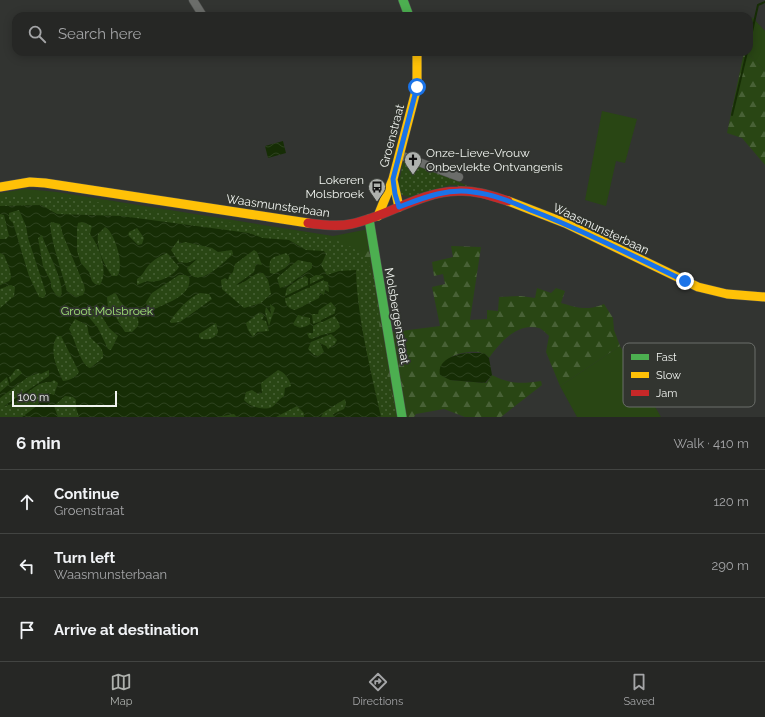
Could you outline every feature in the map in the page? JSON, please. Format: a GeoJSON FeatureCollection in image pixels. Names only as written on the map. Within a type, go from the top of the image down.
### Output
{"type":"FeatureCollection","features":[{"type":"Feature","properties":{"kind":"street"},"geometry":{"type":"LineString","coordinates":[[193,0],[200,12]]}},
{"type":"Feature","properties":{"kind":"street"},"geometry":{"type":"LineString","coordinates":[[404,0],[408,12]]}},
{"type":"Feature","properties":{"kind":"street","name":"Groenstraat"},"geometry":{"type":"LineString","coordinates":[[378,216],[384,197],[393,179],[417,87],[417,56]]}},
{"type":"Feature","properties":{"kind":"street"},"geometry":{"type":"LineString","coordinates":[[400,155],[459,177]]}},
{"type":"Feature","properties":{"kind":"street","name":"Groenstraat"},"geometry":{"type":"LineString","coordinates":[[393,179],[399,207]]}},
{"type":"Feature","properties":{"kind":"street","name":"Waasmunsterbaan"},"geometry":{"type":"LineString","coordinates":[[0,187],[30,182],[45,183],[322,225],[339,226],[378,216],[431,195],[472,191],[489,195],[550,217],[697,286],[736,295],[765,297]]}},
{"type":"Feature","properties":{"kind":"street","name":"Molsbergenstraat"},"geometry":{"type":"LineString","coordinates":[[369,219],[402,417]]}},
{"type":"Feature","properties":{"kind":"green space"},"geometry":{"type":"Polygon","coordinates":[[[753,18],[765,31],[765,71],[751,56],[753,56],[753,18]]]}},
{"type":"Feature","properties":{"kind":"green space"},"geometry":{"type":"Polygon","coordinates":[[[743,56],[751,56],[765,71],[765,165],[742,138],[727,133],[743,56]]]}},
{"type":"Feature","properties":{"kind":"green space"},"geometry":{"type":"Polygon","coordinates":[[[602,111],[637,119],[625,163],[616,161],[606,206],[585,200],[602,111]]]}},
{"type":"Feature","properties":{"kind":"green space"},"geometry":{"type":"Polygon","coordinates":[[[403,162],[425,167],[468,186],[450,185],[409,197],[399,194],[398,188],[403,162]]]}},
{"type":"Feature","properties":{"kind":"green space"},"geometry":{"type":"Polygon","coordinates":[[[25,189],[57,192],[333,236],[364,230],[376,231],[378,242],[358,253],[0,199],[0,193],[25,189]]]}},
{"type":"Feature","properties":{"kind":"green space","name":"Groot Molsbroek"},"geometry":{"type":"Polygon","coordinates":[[[0,196],[58,196],[323,237],[351,247],[364,257],[373,273],[376,284],[381,349],[397,417],[0,417],[0,196]]]}},
{"type":"Feature","properties":{"kind":"green space"},"geometry":{"type":"Polygon","coordinates":[[[368,246],[393,332],[440,326],[432,287],[445,284],[443,274],[434,276],[432,262],[453,257],[451,246],[481,247],[470,320],[487,319],[487,310],[498,311],[499,297],[521,296],[535,298],[537,288],[551,293],[556,288],[565,291],[561,303],[582,308],[592,308],[604,304],[613,318],[614,330],[620,346],[560,386],[546,352],[549,336],[539,328],[524,328],[510,335],[504,340],[489,358],[482,353],[477,352],[466,352],[451,357],[450,380],[486,383],[492,375],[510,382],[528,383],[541,381],[542,385],[501,417],[465,417],[444,409],[416,414],[414,417],[381,417],[358,253],[368,246]]]}},
{"type":"Feature","properties":{"kind":"green space"},"geometry":{"type":"Polygon","coordinates":[[[620,346],[623,351],[623,407],[655,407],[661,417],[577,417],[560,386],[620,346]]]}},
{"type":"Feature","properties":{"kind":"water"},"geometry":{"type":"Polygon","coordinates":[[[283,141],[286,153],[268,158],[265,146],[283,141]]]}},
{"type":"Feature","properties":{"kind":"water","name":"Groot Molsbroek"},"geometry":{"type":"Polygon","coordinates":[[[41,205],[57,214],[121,216],[249,233],[263,238],[289,240],[306,250],[324,251],[326,254],[321,265],[327,275],[339,271],[356,270],[362,325],[381,417],[334,417],[333,414],[344,409],[346,404],[345,399],[324,412],[321,417],[304,417],[304,413],[297,406],[276,417],[237,417],[234,414],[217,417],[79,417],[76,408],[76,400],[73,397],[65,396],[54,406],[58,417],[22,417],[37,406],[42,398],[47,398],[48,393],[54,395],[58,383],[54,380],[51,382],[45,382],[33,388],[16,401],[4,406],[49,376],[49,370],[41,374],[39,373],[28,377],[0,398],[0,392],[22,373],[19,369],[16,369],[10,377],[7,377],[0,383],[0,308],[14,296],[15,287],[11,285],[0,289],[0,285],[9,281],[11,278],[10,270],[4,255],[0,253],[0,239],[6,239],[9,236],[4,215],[0,214],[0,206],[41,205]],[[19,210],[9,213],[9,219],[13,223],[29,276],[39,297],[44,298],[46,293],[28,238],[26,226],[19,210]],[[51,222],[51,234],[67,291],[76,297],[83,295],[85,290],[84,285],[63,235],[60,224],[51,222]],[[82,222],[78,223],[77,228],[77,251],[81,263],[89,272],[92,281],[95,284],[100,285],[104,273],[102,259],[97,245],[90,234],[92,226],[82,222]],[[105,227],[98,234],[99,251],[112,276],[117,276],[120,265],[118,250],[109,230],[105,227]],[[137,228],[129,232],[128,235],[138,245],[142,244],[144,238],[137,228]],[[42,235],[38,238],[43,266],[51,282],[51,287],[56,295],[60,297],[62,292],[59,277],[42,235]],[[179,239],[171,250],[179,262],[187,263],[197,259],[187,268],[191,275],[202,277],[216,269],[233,254],[232,250],[218,252],[212,248],[185,242],[179,244],[179,239]],[[254,250],[235,264],[233,272],[229,276],[228,280],[225,278],[221,280],[222,289],[244,308],[261,303],[271,294],[268,280],[263,273],[256,274],[236,285],[254,272],[256,264],[262,265],[257,252],[254,250]],[[167,253],[150,264],[137,279],[137,285],[147,281],[151,282],[165,278],[179,267],[167,253]],[[286,253],[272,258],[270,263],[270,273],[274,274],[285,268],[290,262],[289,256],[286,253]],[[298,260],[277,278],[280,288],[288,285],[312,268],[312,263],[298,260]],[[179,275],[152,293],[146,302],[147,306],[153,309],[174,300],[184,293],[188,288],[189,277],[179,275]],[[316,275],[309,279],[305,276],[287,288],[285,302],[288,307],[295,310],[319,298],[320,293],[324,295],[325,290],[329,292],[328,282],[324,281],[323,276],[316,275]],[[115,293],[107,297],[108,308],[112,311],[125,332],[132,332],[138,326],[138,321],[135,315],[120,301],[115,293]],[[200,293],[191,298],[170,321],[171,323],[180,322],[212,299],[209,294],[200,293]],[[331,302],[319,310],[318,314],[312,314],[313,324],[322,321],[313,326],[313,333],[307,333],[309,338],[312,339],[334,332],[340,327],[334,315],[336,308],[331,302]],[[270,304],[271,314],[266,307],[265,312],[269,326],[275,308],[270,304]],[[96,307],[89,311],[87,315],[98,328],[108,349],[111,350],[118,336],[109,328],[96,307]],[[259,313],[246,323],[248,330],[253,337],[257,332],[269,331],[266,321],[262,320],[264,316],[259,313]],[[298,315],[293,324],[299,327],[310,324],[310,318],[298,315]],[[75,319],[69,329],[86,366],[90,368],[103,358],[103,354],[101,348],[89,335],[87,325],[75,319]],[[216,323],[199,334],[201,339],[209,339],[215,336],[218,332],[216,323]],[[331,334],[311,342],[308,349],[314,355],[318,356],[324,352],[320,343],[328,349],[335,344],[337,340],[331,334]],[[57,336],[54,358],[63,381],[78,374],[79,372],[61,336],[57,336]],[[278,370],[261,383],[262,393],[258,394],[252,390],[246,392],[244,400],[253,406],[265,409],[272,407],[284,396],[285,388],[291,386],[286,376],[278,370]]]}},
{"type":"Feature","properties":{"kind":"water"},"geometry":{"type":"Polygon","coordinates":[[[466,353],[484,353],[489,358],[492,375],[485,383],[450,380],[440,375],[441,366],[447,359],[466,353]]]}},
{"type":"Feature","properties":{"kind":"waterway"},"geometry":{"type":"LineString","coordinates":[[753,27],[758,5],[765,2]]}},
{"type":"Feature","properties":{"kind":"waterway"},"geometry":{"type":"LineString","coordinates":[[732,115],[746,56]]}},
{"type":"Feature","properties":{"kind":"waterway"},"geometry":{"type":"LineString","coordinates":[[309,279],[309,287]]}},
{"type":"Feature","properties":{"kind":"waterway"},"geometry":{"type":"LineString","coordinates":[[286,297],[323,279]]}},
{"type":"Feature","properties":{"kind":"waterway"},"geometry":{"type":"LineString","coordinates":[[322,321],[334,315]]}},
{"type":"Feature","properties":{"kind":"waterway"},"geometry":{"type":"LineString","coordinates":[[8,377],[10,384]]}},
{"type":"Feature","properties":{"kind":"traffic: fast"},"geometry":{"type":"LineString","coordinates":[[403,0],[408,12]]}},
{"type":"Feature","properties":{"kind":"traffic: fast"},"geometry":{"type":"LineString","coordinates":[[369,219],[402,417]]}},
{"type":"Feature","properties":{"kind":"traffic: slow"},"geometry":{"type":"LineString","coordinates":[[378,216],[393,179],[417,87],[417,56]]}},
{"type":"Feature","properties":{"kind":"traffic: slow"},"geometry":{"type":"LineString","coordinates":[[393,180],[399,207]]}},
{"type":"Feature","properties":{"kind":"traffic: slow"},"geometry":{"type":"LineString","coordinates":[[0,187],[30,182],[45,183],[308,223]]}},
{"type":"Feature","properties":{"kind":"traffic: slow"},"geometry":{"type":"LineString","coordinates":[[508,201],[565,223],[698,287],[727,294],[765,297]]}},
{"type":"Feature","properties":{"kind":"traffic: jam"},"geometry":{"type":"LineString","coordinates":[[308,223],[335,226],[351,224],[364,221],[416,200],[444,192],[471,191],[508,201]]}},
{"type":"Feature","properties":{"kind":"place","name":"Onze-Lieve-Vrouw Onbevlekte Ontvangenis"},"geometry":{"type":"Point","coordinates":[413,175]}},
{"type":"Feature","properties":{"kind":"place","name":"Lokeren Molsbroek"},"geometry":{"type":"Point","coordinates":[377,202]}},
{"type":"Feature","properties":{"kind":"route"},"geometry":{"type":"LineString","coordinates":[[417,87],[393,179],[399,207],[431,195],[450,192],[472,191],[489,195],[550,217],[685,281]]}}]}
